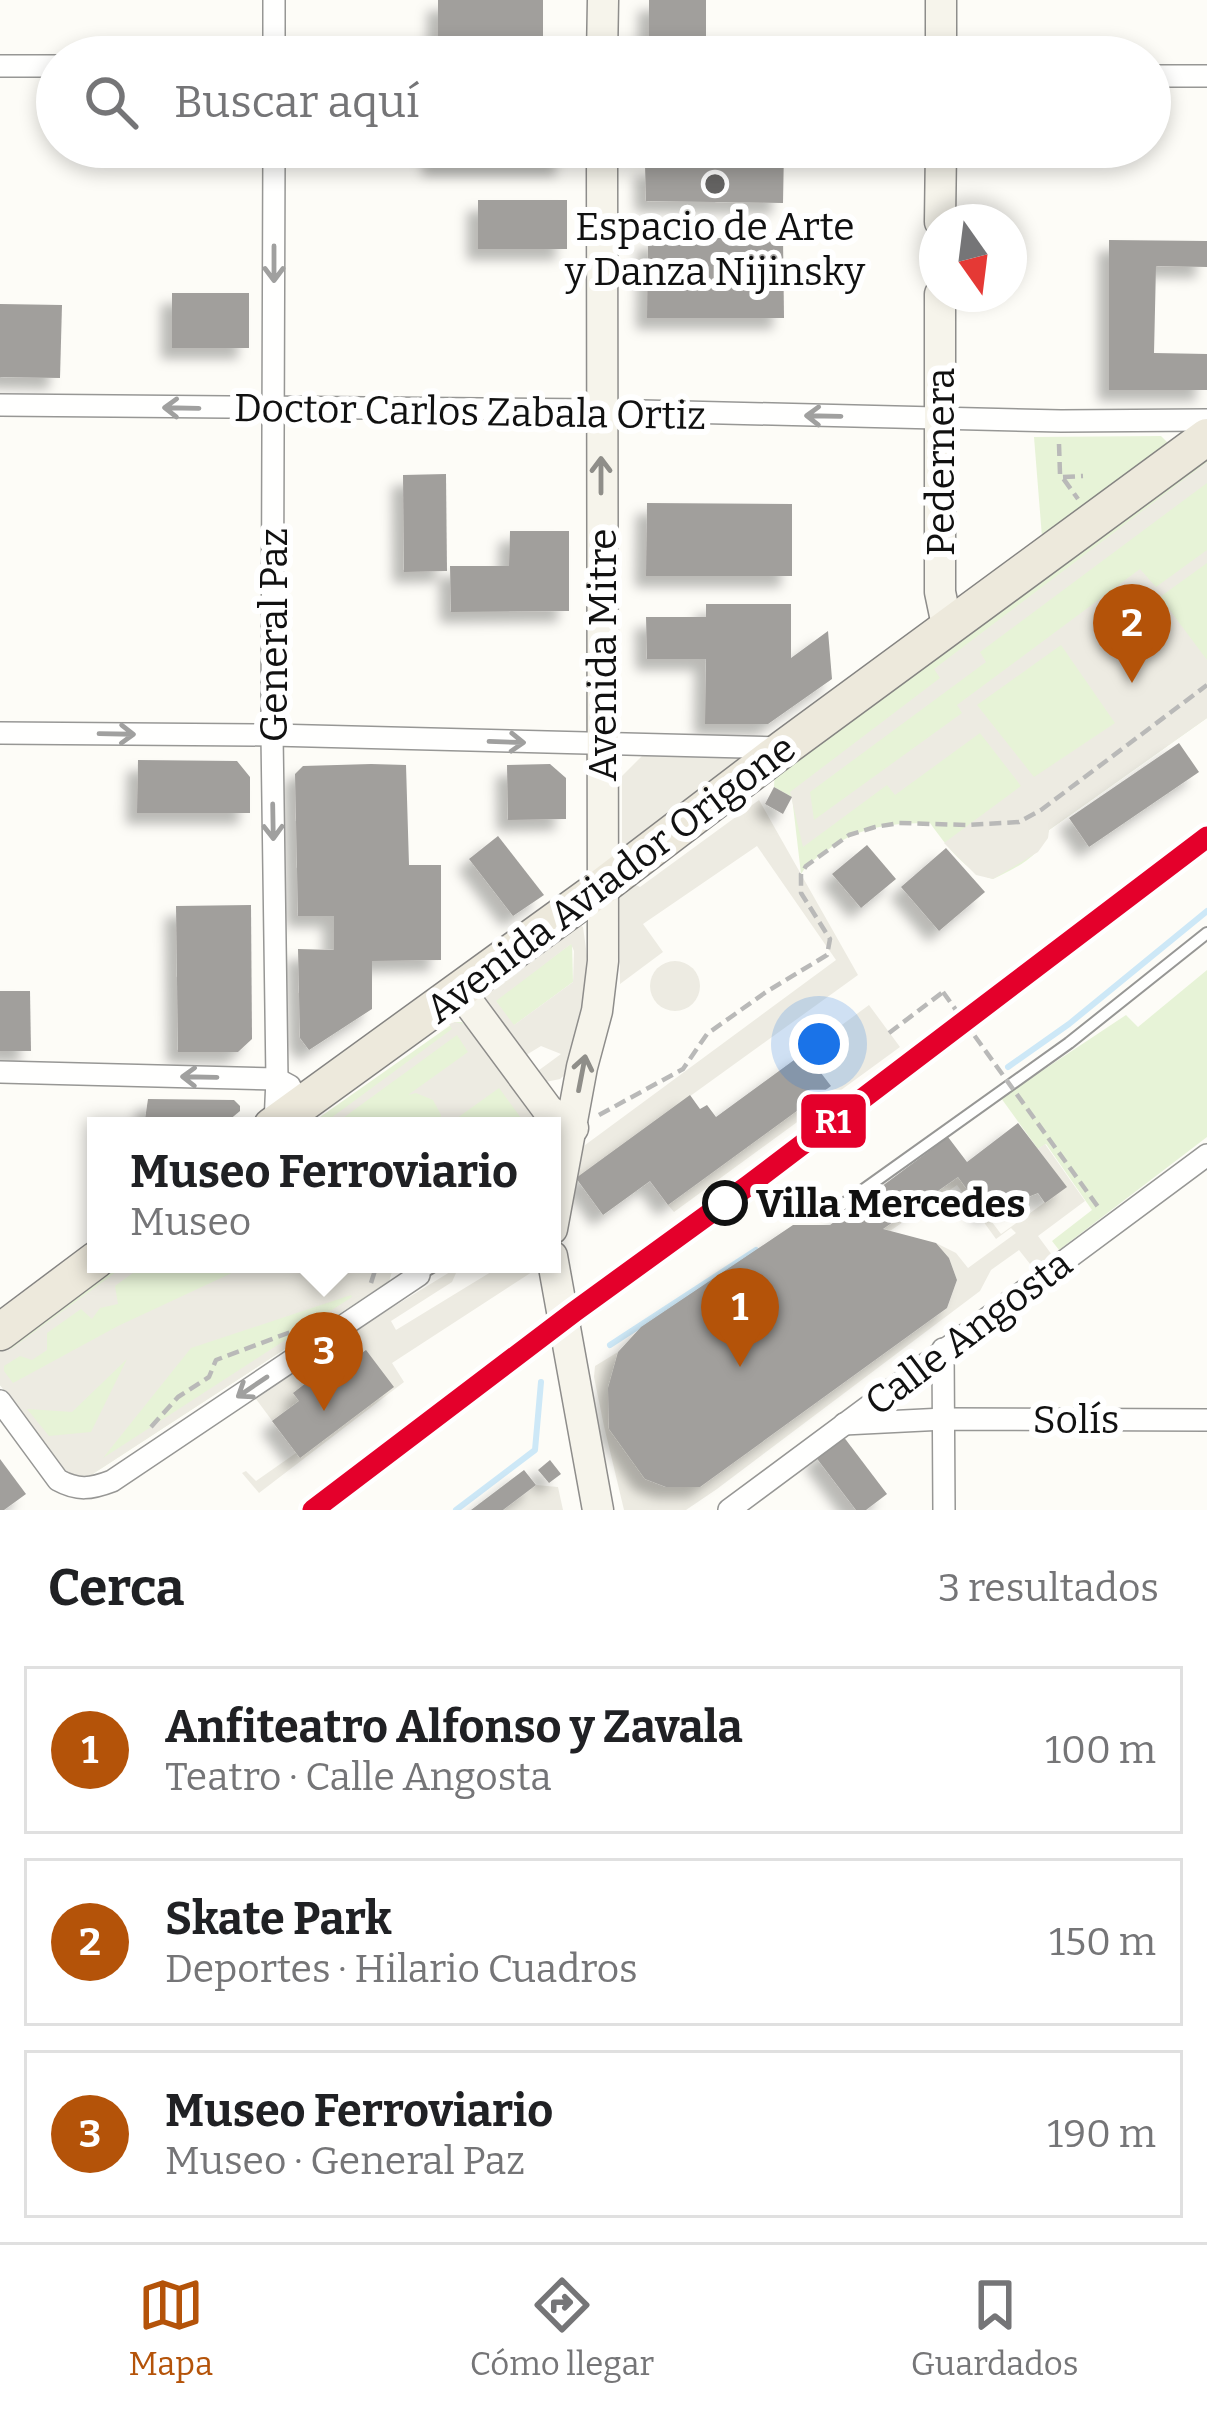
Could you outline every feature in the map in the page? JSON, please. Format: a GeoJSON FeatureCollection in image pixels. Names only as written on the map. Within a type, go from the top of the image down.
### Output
{"type":"FeatureCollection","features":[{"type":"Feature","properties":{"kind":"main road"},"geometry":{"type":"LineString","coordinates":[[602,36],[603,0]]}},
{"type":"Feature","properties":{"kind":"main road"},"geometry":{"type":"LineString","coordinates":[[941,0],[941,36]]}},
{"type":"Feature","properties":{"kind":"main road","name":"Avenida Mitre"},"geometry":{"type":"LineString","coordinates":[[561,1172],[604,961],[602,168]]}},
{"type":"Feature","properties":{"kind":"main road"},"geometry":{"type":"LineString","coordinates":[[940,204],[941,168]]}},
{"type":"Feature","properties":{"kind":"main road","name":"Pedernera"},"geometry":{"type":"LineString","coordinates":[[940,312],[940,592],[948,630]]}},
{"type":"Feature","properties":{"kind":"main road","name":"Avenida Aviador Origone"},"geometry":{"type":"LineString","coordinates":[[288,1110],[460,991],[1207,437]]}},
{"type":"Feature","properties":{"kind":"main road"},"geometry":{"type":"LineString","coordinates":[[460,991],[558,1117]]}},
{"type":"Feature","properties":{"kind":"main road"},"geometry":{"type":"LineString","coordinates":[[561,1119],[573,1128]]}},
{"type":"Feature","properties":{"kind":"main road"},"geometry":{"type":"LineString","coordinates":[[0,1332],[87,1266]]}},
{"type":"Feature","properties":{"kind":"main road"},"geometry":{"type":"LineString","coordinates":[[555,1273],[598,1510]]}},
{"type":"Feature","properties":{"kind":"street"},"geometry":{"type":"LineString","coordinates":[[274,0],[274,36]]}},
{"type":"Feature","properties":{"kind":"street"},"geometry":{"type":"LineString","coordinates":[[0,66],[36,66]]}},
{"type":"Feature","properties":{"kind":"street"},"geometry":{"type":"LineString","coordinates":[[1171,76],[1207,76]]}},
{"type":"Feature","properties":{"kind":"street","name":"General Paz"},"geometry":{"type":"LineString","coordinates":[[274,168],[272,736],[288,1110]]}},
{"type":"Feature","properties":{"kind":"street","name":"Doctor Carlos Zabala Ortiz"},"geometry":{"type":"LineString","coordinates":[[0,406],[1207,420]]}},
{"type":"Feature","properties":{"kind":"street"},"geometry":{"type":"LineString","coordinates":[[0,733],[784,748]]}},
{"type":"Feature","properties":{"kind":"street"},"geometry":{"type":"LineString","coordinates":[[0,1072],[288,1110]]}},
{"type":"Feature","properties":{"kind":"street","name":"Calle Angosta"},"geometry":{"type":"LineString","coordinates":[[730,1510],[1207,1155]]}},
{"type":"Feature","properties":{"kind":"street"},"geometry":{"type":"LineString","coordinates":[[0,1401],[58,1480],[72,1488],[93,1488],[112,1481],[415,1273]]}},
{"type":"Feature","properties":{"kind":"street"},"geometry":{"type":"LineString","coordinates":[[943,1349],[944,1510]]}},
{"type":"Feature","properties":{"kind":"street","name":"Solís"},"geometry":{"type":"LineString","coordinates":[[844,1424],[944,1419],[1207,1420]]}},
{"type":"Feature","properties":{"kind":"lane"},"geometry":{"type":"LineString","coordinates":[[836,1210],[1069,1042],[1207,933]]}},
{"type":"Feature","properties":{"kind":"path"},"geometry":{"type":"LineString","coordinates":[[1047,437],[1061,437]]}},
{"type":"Feature","properties":{"kind":"path"},"geometry":{"type":"LineString","coordinates":[[1058,450],[1063,478],[1080,501]]}},
{"type":"Feature","properties":{"kind":"path"},"geometry":{"type":"LineString","coordinates":[[1063,478],[1083,476]]}},
{"type":"Feature","properties":{"kind":"path"},"geometry":{"type":"LineString","coordinates":[[573,1128],[683,1069],[707,1034],[827,955],[830,939],[801,893],[801,874],[849,835],[899,823],[1019,822],[1207,685]]}},
{"type":"Feature","properties":{"kind":"path"},"geometry":{"type":"LineString","coordinates":[[889,1033],[943,992],[1101,1211]]}},
{"type":"Feature","properties":{"kind":"path"},"geometry":{"type":"LineString","coordinates":[[358,1293],[371,1284],[374,1273]]}},
{"type":"Feature","properties":{"kind":"path"},"geometry":{"type":"LineString","coordinates":[[140,1439],[178,1397],[208,1377],[216,1360],[310,1325]]}},
{"type":"Feature","properties":{"kind":"green space"},"geometry":{"type":"Polygon","coordinates":[[[1161,436],[1167,451],[1042,537],[1034,437],[1161,436]]]}},
{"type":"Feature","properties":{"kind":"green space"},"geometry":{"type":"Polygon","coordinates":[[[1207,449],[1207,718],[1049,830],[1034,854],[993,879],[965,864],[930,823],[890,825],[853,835],[801,874],[792,797],[774,787],[775,768],[1207,449]]]}},
{"type":"Feature","properties":{"kind":"green space"},"geometry":{"type":"Polygon","coordinates":[[[572,943],[573,982],[513,1026],[495,1000],[572,943]]]}},
{"type":"Feature","properties":{"kind":"green space"},"geometry":{"type":"Polygon","coordinates":[[[1207,970],[1207,1137],[1059,1250],[1052,1241],[1092,1210],[1046,1144],[1038,1149],[1001,1098],[1126,1015],[1138,1027],[1207,970]]]}},
{"type":"Feature","properties":{"kind":"green space"},"geometry":{"type":"Polygon","coordinates":[[[455,1022],[462,1022],[532,1117],[320,1117],[455,1022]]]}},
{"type":"Feature","properties":{"kind":"green space"},"geometry":{"type":"Polygon","coordinates":[[[108,1273],[391,1273],[389,1281],[85,1479],[0,1385],[0,1352],[108,1273]]]}},
{"type":"Feature","properties":{"kind":"shaded area"},"geometry":{"type":"Polygon","coordinates":[[[1207,462],[1207,483],[980,652],[986,662],[810,792],[814,820],[962,713],[957,705],[1140,569],[1156,587],[1207,550],[1207,563],[1160,597],[1207,660],[1207,718],[1049,830],[1038,852],[993,879],[976,875],[944,843],[1021,786],[980,733],[895,795],[887,785],[803,847],[790,792],[940,678],[934,669],[1207,462]],[[1061,645],[977,705],[1034,777],[1115,723],[1061,645]]]}},
{"type":"Feature","properties":{"kind":"shaded area"},"geometry":{"type":"Polygon","coordinates":[[[643,755],[743,758],[622,849],[622,776],[643,755]]]}},
{"type":"Feature","properties":{"kind":"shaded area"},"geometry":{"type":"Polygon","coordinates":[[[759,800],[858,975],[567,1185],[577,1151],[836,960],[757,846],[643,924],[663,952],[620,984],[619,895],[634,884],[640,887],[759,800]]]}},
{"type":"Feature","properties":{"kind":"shaded area"},"geometry":{"type":"Polygon","coordinates":[[[579,924],[583,927],[587,956],[583,1016],[568,1072],[560,1079],[541,1083],[531,1076],[561,1054],[541,1046],[518,1060],[479,992],[579,924]],[[571,944],[496,1001],[514,1025],[573,982],[571,944]]]}},
{"type":"Feature","properties":{"kind":"shaded area"},"geometry":{"type":"Polygon","coordinates":[[[675,961],[693,968],[700,986],[693,1004],[675,1011],[657,1004],[650,986],[657,968],[675,961]]]}},
{"type":"Feature","properties":{"kind":"shaded area"},"geometry":{"type":"Polygon","coordinates":[[[869,1005],[900,1047],[674,1212],[668,1205],[830,1085],[805,1052],[869,1005]]]}},
{"type":"Feature","properties":{"kind":"shaded area"},"geometry":{"type":"Polygon","coordinates":[[[449,1024],[467,1025],[533,1117],[520,1117],[499,1088],[459,1117],[441,1117],[433,1100],[408,1095],[468,1052],[457,1035],[344,1117],[332,1117],[452,1029],[449,1024]]]}},
{"type":"Feature","properties":{"kind":"shaded area"},"geometry":{"type":"Polygon","coordinates":[[[1045,1144],[1085,1201],[1038,1236],[1052,1255],[1034,1269],[1019,1250],[991,1270],[980,1291],[686,1510],[624,1510],[595,1366],[618,1352],[645,1479],[666,1487],[700,1487],[947,1308],[957,1280],[949,1258],[936,1243],[956,1253],[968,1268],[1016,1233],[1011,1228],[996,1239],[957,1185],[890,1231],[883,1229],[958,1177],[1001,1234],[1066,1187],[1038,1149],[1045,1144]]]}},
{"type":"Feature","properties":{"kind":"shaded area"},"geometry":{"type":"Polygon","coordinates":[[[115,1273],[133,1273],[115,1286],[118,1304],[100,1308],[92,1319],[81,1309],[47,1333],[47,1350],[32,1360],[20,1356],[4,1366],[13,1383],[118,1326],[232,1273],[391,1273],[389,1281],[85,1479],[65,1475],[0,1385],[0,1352],[115,1273]],[[352,1297],[191,1348],[103,1458],[352,1297]],[[127,1359],[72,1412],[27,1409],[49,1436],[91,1432],[127,1359]]]}},
{"type":"Feature","properties":{"kind":"shaded area"},"geometry":{"type":"Polygon","coordinates":[[[448,1273],[456,1273],[452,1282],[391,1321],[396,1330],[489,1273],[530,1273],[392,1363],[404,1382],[259,1493],[242,1473],[246,1471],[256,1481],[296,1453],[256,1399],[448,1273]]]}},
{"type":"Feature","properties":{"kind":"shaded area"},"geometry":{"type":"Polygon","coordinates":[[[536,1485],[558,1487],[563,1510],[503,1510],[536,1485]]]}},
{"type":"Feature","properties":{"kind":"building"},"geometry":{"type":"Polygon","coordinates":[[[438,0],[543,0],[543,36],[438,36],[438,0]]]}},
{"type":"Feature","properties":{"kind":"building"},"geometry":{"type":"Polygon","coordinates":[[[649,0],[706,0],[706,36],[649,36],[649,0]]]}},
{"type":"Feature","properties":{"kind":"building","name":"Espacio de Arte y Danza Nijinsky"},"geometry":{"type":"Polygon","coordinates":[[[645,168],[784,168],[783,203],[646,201],[645,168]]]}},
{"type":"Feature","properties":{"kind":"building"},"geometry":{"type":"Polygon","coordinates":[[[478,200],[567,200],[567,249],[478,249],[478,200]]]}},
{"type":"Feature","properties":{"kind":"building"},"geometry":{"type":"Polygon","coordinates":[[[648,238],[783,238],[784,318],[647,318],[648,238]]]}},
{"type":"Feature","properties":{"kind":"building"},"geometry":{"type":"Polygon","coordinates":[[[1109,240],[1207,241],[1207,267],[1156,266],[1154,353],[1207,354],[1207,390],[1109,390],[1109,240]]]}},
{"type":"Feature","properties":{"kind":"building"},"geometry":{"type":"Polygon","coordinates":[[[172,293],[249,293],[249,348],[172,348],[172,293]]]}},
{"type":"Feature","properties":{"kind":"building"},"geometry":{"type":"Polygon","coordinates":[[[0,304],[62,305],[60,378],[0,377],[0,304]]]}},
{"type":"Feature","properties":{"kind":"building"},"geometry":{"type":"Polygon","coordinates":[[[446,474],[447,571],[404,572],[403,475],[446,474]]]}},
{"type":"Feature","properties":{"kind":"building"},"geometry":{"type":"Polygon","coordinates":[[[647,503],[792,504],[792,576],[646,576],[647,503]]]}},
{"type":"Feature","properties":{"kind":"building"},"geometry":{"type":"Polygon","coordinates":[[[510,531],[569,531],[569,611],[451,612],[450,566],[509,566],[510,531]]]}},
{"type":"Feature","properties":{"kind":"building"},"geometry":{"type":"Polygon","coordinates":[[[706,604],[791,604],[791,658],[828,631],[832,679],[768,724],[705,724],[706,659],[647,659],[646,617],[706,617],[706,604]]]}},
{"type":"Feature","properties":{"kind":"building"},"geometry":{"type":"Polygon","coordinates":[[[1179,743],[1199,772],[1089,847],[1069,818],[1179,743]]]}},
{"type":"Feature","properties":{"kind":"building"},"geometry":{"type":"Polygon","coordinates":[[[138,760],[237,761],[250,777],[250,813],[137,813],[138,760]]]}},
{"type":"Feature","properties":{"kind":"building"},"geometry":{"type":"Polygon","coordinates":[[[550,764],[566,778],[566,819],[508,820],[507,765],[550,764]]]}},
{"type":"Feature","properties":{"kind":"building"},"geometry":{"type":"Polygon","coordinates":[[[406,765],[409,865],[441,865],[441,960],[372,961],[372,1009],[309,1050],[300,1038],[298,949],[334,950],[334,916],[298,916],[295,774],[303,766],[406,765]]]}},
{"type":"Feature","properties":{"kind":"building"},"geometry":{"type":"Polygon","coordinates":[[[774,787],[792,797],[783,814],[765,804],[774,787]]]}},
{"type":"Feature","properties":{"kind":"building"},"geometry":{"type":"Polygon","coordinates":[[[498,836],[544,895],[513,916],[469,859],[498,836]]]}},
{"type":"Feature","properties":{"kind":"building"},"geometry":{"type":"Polygon","coordinates":[[[867,845],[896,879],[861,908],[832,874],[867,845]]]}},
{"type":"Feature","properties":{"kind":"building"},"geometry":{"type":"Polygon","coordinates":[[[946,848],[985,892],[939,931],[901,887],[946,848]]]}},
{"type":"Feature","properties":{"kind":"building"},"geometry":{"type":"Polygon","coordinates":[[[251,905],[252,1039],[238,1052],[178,1052],[176,906],[251,905]]]}},
{"type":"Feature","properties":{"kind":"building"},"geometry":{"type":"Polygon","coordinates":[[[0,991],[30,991],[31,1051],[0,1051],[0,991]]]}},
{"type":"Feature","properties":{"kind":"building"},"geometry":{"type":"Polygon","coordinates":[[[805,1052],[831,1086],[668,1205],[650,1181],[603,1215],[576,1178],[690,1095],[700,1109],[707,1105],[716,1117],[805,1052]]]}},
{"type":"Feature","properties":{"kind":"building"},"geometry":{"type":"Polygon","coordinates":[[[148,1099],[234,1100],[240,1106],[233,1117],[145,1117],[148,1099]]]}},
{"type":"Feature","properties":{"kind":"building"},"geometry":{"type":"Polygon","coordinates":[[[1018,1123],[1067,1187],[1045,1203],[1038,1193],[985,1214],[958,1177],[883,1229],[936,1243],[949,1258],[957,1280],[947,1308],[700,1487],[666,1487],[645,1479],[609,1429],[608,1388],[618,1352],[641,1327],[793,1225],[830,1225],[948,1137],[967,1162],[1018,1123]]]}},
{"type":"Feature","properties":{"kind":"building"},"geometry":{"type":"Polygon","coordinates":[[[366,1350],[394,1387],[300,1458],[272,1421],[299,1401],[293,1393],[345,1353],[351,1361],[366,1350]]]}},
{"type":"Feature","properties":{"kind":"building"},"geometry":{"type":"Polygon","coordinates":[[[843,1436],[887,1494],[866,1510],[856,1510],[815,1456],[843,1436]]]}},
{"type":"Feature","properties":{"kind":"building"},"geometry":{"type":"Polygon","coordinates":[[[0,1459],[26,1494],[4,1510],[0,1510],[0,1459]]]}},
{"type":"Feature","properties":{"kind":"building"},"geometry":{"type":"Polygon","coordinates":[[[550,1460],[561,1474],[549,1483],[538,1470],[550,1460]]]}},
{"type":"Feature","properties":{"kind":"building"},"geometry":{"type":"Polygon","coordinates":[[[524,1470],[536,1485],[503,1510],[471,1510],[524,1470]]]}},
{"type":"Feature","properties":{"kind":"waterway"},"geometry":{"type":"LineString","coordinates":[[1008,1067],[1069,1024],[1207,911]]}},
{"type":"Feature","properties":{"kind":"waterway"},"geometry":{"type":"LineString","coordinates":[[610,1345],[756,1250]]}},
{"type":"Feature","properties":{"kind":"waterway"},"geometry":{"type":"LineString","coordinates":[[456,1510],[535,1450],[541,1382]]}},
{"type":"Feature","properties":{"kind":"transit line","name":"R1"},"geometry":{"type":"LineString","coordinates":[[313,1510],[1207,837]]}},
{"type":"Feature","properties":{"kind":"place","name":"Espacio de Arte y Danza Nijinsky"},"geometry":{"type":"Point","coordinates":[715,184]}},
{"type":"Feature","properties":{"kind":"place","name":"Skate Park"},"geometry":{"type":"Point","coordinates":[1132,683]}},
{"type":"Feature","properties":{"kind":"place","name":"Villa Mercedes"},"geometry":{"type":"Point","coordinates":[725,1203]}},
{"type":"Feature","properties":{"kind":"place","name":"Anfiteatro Alfonso y Zavala"},"geometry":{"type":"Point","coordinates":[740,1367]}},
{"type":"Feature","properties":{"kind":"place","name":"Museo Ferroviario"},"geometry":{"type":"Point","coordinates":[324,1411]}}]}
